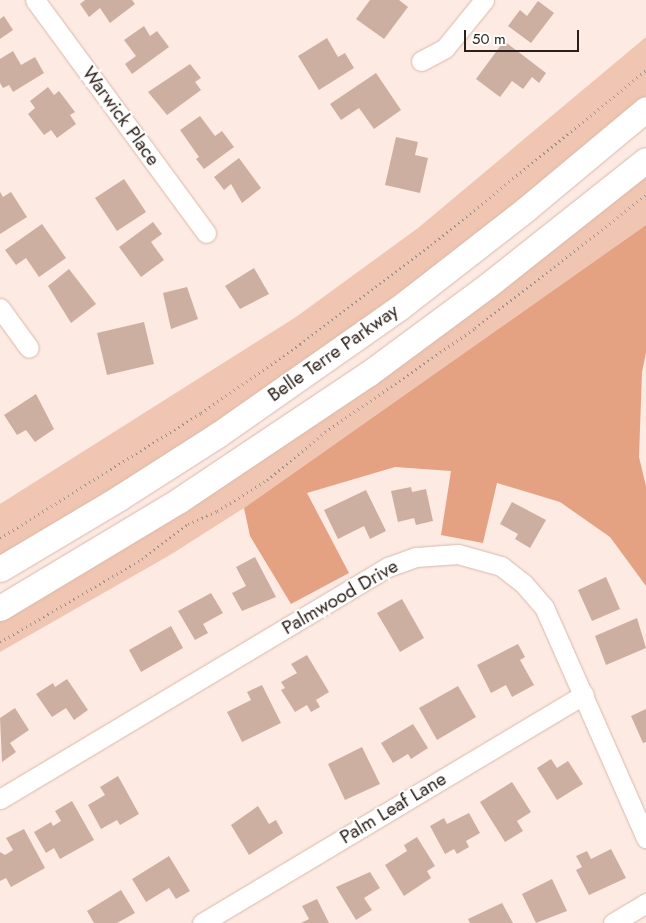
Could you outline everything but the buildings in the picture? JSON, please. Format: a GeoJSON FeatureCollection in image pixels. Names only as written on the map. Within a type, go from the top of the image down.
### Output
{"type":"FeatureCollection","features":[{"type":"Feature","properties":{"kind":"main road","name":"Belle Terre Parkway"},"geometry":{"type":"LineString","coordinates":[[0,568],[202,444],[399,308],[526,210],[646,109]]}},
{"type":"Feature","properties":{"kind":"main road","name":"Belle Terre Parkway"},"geometry":{"type":"LineString","coordinates":[[0,608],[178,501],[352,385],[495,280],[646,160]]}},
{"type":"Feature","properties":{"kind":"street","name":"Warwick Place"},"geometry":{"type":"LineString","coordinates":[[35,0],[206,233]]}},
{"type":"Feature","properties":{"kind":"street"},"geometry":{"type":"LineString","coordinates":[[421,61],[446,48],[484,0]]}},
{"type":"Feature","properties":{"kind":"street"},"geometry":{"type":"LineString","coordinates":[[0,308],[29,348]]}},
{"type":"Feature","properties":{"kind":"street","name":"Palmwood Drive"},"geometry":{"type":"LineString","coordinates":[[0,799],[378,572],[416,557],[468,556],[490,561],[513,573],[535,595],[551,619],[646,838]]}},
{"type":"Feature","properties":{"kind":"street","name":"Palm Leaf Lane"},"geometry":{"type":"LineString","coordinates":[[202,923],[584,694]]}},
{"type":"Feature","properties":{"kind":"street"},"geometry":{"type":"LineString","coordinates":[[613,923],[646,903]]}},
{"type":"Feature","properties":{"kind":"path"},"geometry":{"type":"LineString","coordinates":[[0,538],[201,413],[300,344],[446,233],[646,70]]}},
{"type":"Feature","properties":{"kind":"path"},"geometry":{"type":"LineString","coordinates":[[0,642],[142,559],[188,524],[217,511],[267,480],[325,432],[475,328],[646,195]]}},
{"type":"Feature","properties":{"kind":"shaded area"},"geometry":{"type":"Polygon","coordinates":[[[646,37],[646,98],[512,209],[264,392],[0,559],[0,504],[296,317],[418,228],[646,37]]]}},
{"type":"Feature","properties":{"kind":"shaded area"},"geometry":{"type":"Polygon","coordinates":[[[646,171],[646,225],[244,508],[170,555],[0,652],[0,617],[646,171]]]}},
{"type":"Feature","properties":{"kind":"shaded area"},"geometry":{"type":"Polygon","coordinates":[[[646,225],[646,353],[642,372],[639,457],[646,486],[646,586],[610,537],[560,502],[497,483],[483,543],[441,535],[451,471],[395,467],[307,493],[349,573],[291,604],[250,536],[244,508],[646,225]]]}}]}
